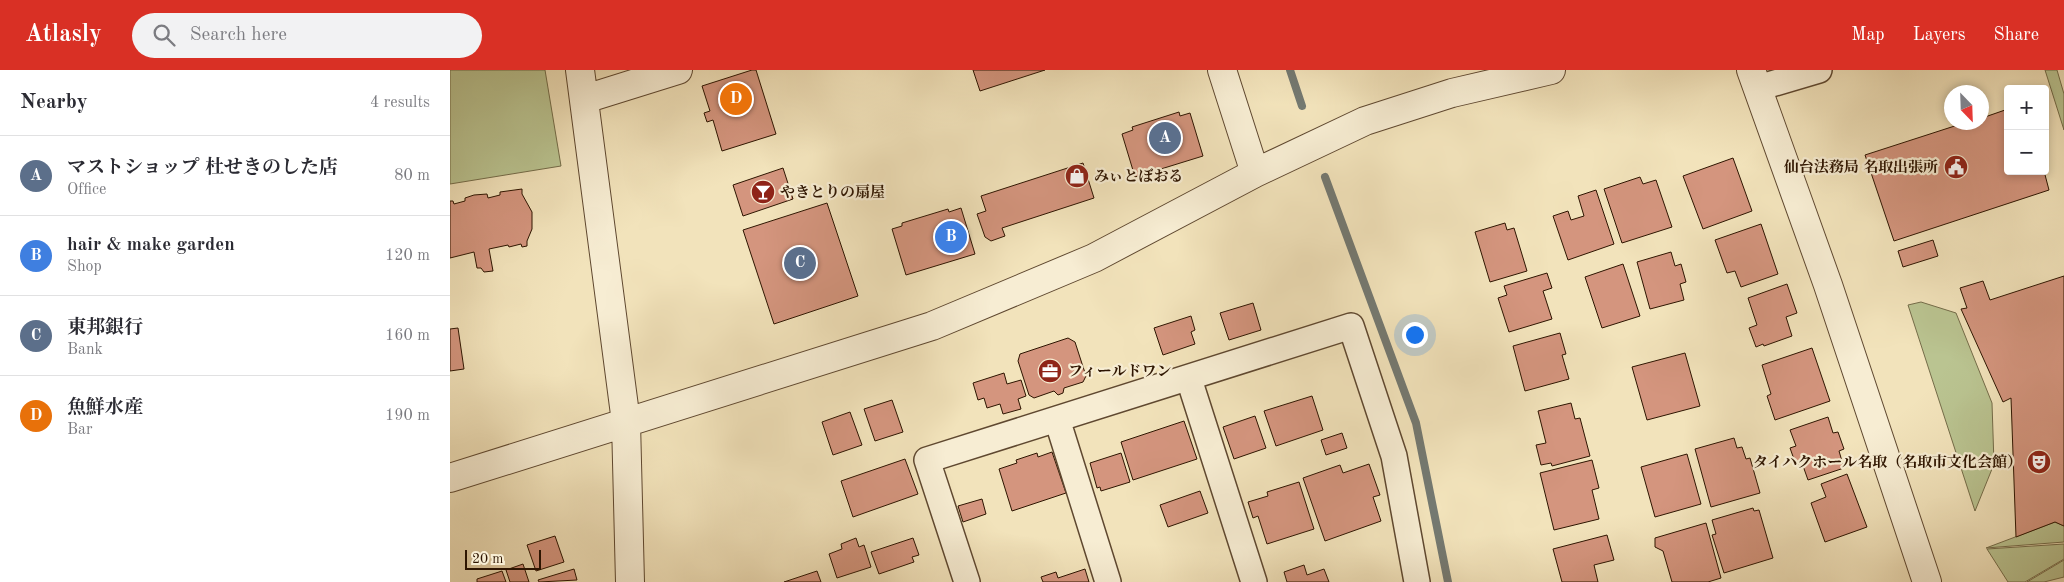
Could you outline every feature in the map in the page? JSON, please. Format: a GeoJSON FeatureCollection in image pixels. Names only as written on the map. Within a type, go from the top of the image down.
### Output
{"type":"FeatureCollection","features":[{"type":"Feature","properties":{"kind":"street"},"geometry":{"type":"LineString","coordinates":[[580,70],[626,422],[630,582]]}},
{"type":"Feature","properties":{"kind":"street"},"geometry":{"type":"LineString","coordinates":[[585,98],[678,70]]}},
{"type":"Feature","properties":{"kind":"street"},"geometry":{"type":"LineString","coordinates":[[1222,70],[1255,173]]}},
{"type":"Feature","properties":{"kind":"street"},"geometry":{"type":"LineString","coordinates":[[450,478],[940,322],[1094,258],[1255,173],[1365,121],[1452,93],[1551,70]]}},
{"type":"Feature","properties":{"kind":"street"},"geometry":{"type":"LineString","coordinates":[[1819,70],[1754,79],[1828,285],[1927,582]]}},
{"type":"Feature","properties":{"kind":"street"},"geometry":{"type":"LineString","coordinates":[[967,582],[927,460],[1189,379],[1351,326],[1394,456],[1417,582]]}},
{"type":"Feature","properties":{"kind":"street"},"geometry":{"type":"LineString","coordinates":[[1189,379],[1254,582]]}},
{"type":"Feature","properties":{"kind":"street"},"geometry":{"type":"LineString","coordinates":[[1057,419],[1108,582]]}},
{"type":"Feature","properties":{"kind":"green space"},"geometry":{"type":"Polygon","coordinates":[[[450,70],[545,70],[561,166],[450,184],[450,70]]]}},
{"type":"Feature","properties":{"kind":"green space"},"geometry":{"type":"Polygon","coordinates":[[[2045,70],[2057,70],[2064,94],[2064,130],[2045,70]]]}},
{"type":"Feature","properties":{"kind":"green space"},"geometry":{"type":"Polygon","coordinates":[[[1921,302],[1956,313],[1992,403],[1994,464],[1975,511],[1908,305],[1921,302]]]}},
{"type":"Feature","properties":{"kind":"green space"},"geometry":{"type":"Polygon","coordinates":[[[2055,522],[2064,526],[2064,542],[1986,548],[2055,522]]]}},
{"type":"Feature","properties":{"kind":"green space"},"geometry":{"type":"Polygon","coordinates":[[[2064,544],[2064,559],[2025,582],[2008,582],[1987,549],[2064,544]]]}},
{"type":"Feature","properties":{"kind":"green space"},"geometry":{"type":"Polygon","coordinates":[[[2064,560],[2064,577],[2044,582],[2027,582],[2064,560]]]}},
{"type":"Feature","properties":{"kind":"building"},"geometry":{"type":"Polygon","coordinates":[[[756,70],[776,134],[722,151],[713,120],[707,122],[704,113],[710,111],[702,86],[756,70]]]}},
{"type":"Feature","properties":{"kind":"building"},"geometry":{"type":"Polygon","coordinates":[[[973,70],[1045,70],[980,91],[973,70]]]}},
{"type":"Feature","properties":{"kind":"building"},"geometry":{"type":"Polygon","coordinates":[[[2004,110],[2004,175],[2045,175],[2049,190],[1894,241],[1865,155],[1944,129],[1989,130],[1989,116],[2004,110]]]}},
{"type":"Feature","properties":{"kind":"building"},"geometry":{"type":"Polygon","coordinates":[[[1179,112],[1180,116],[1190,113],[1203,156],[1135,177],[1122,134],[1133,130],[1132,127],[1179,112]]]}},
{"type":"Feature","properties":{"kind":"building"},"geometry":{"type":"Polygon","coordinates":[[[1733,158],[1752,211],[1703,229],[1683,176],[1733,158]]]}},
{"type":"Feature","properties":{"kind":"building"},"geometry":{"type":"Polygon","coordinates":[[[1083,163],[1094,198],[1002,228],[1005,236],[991,241],[985,237],[977,214],[986,211],[981,196],[1083,163]]]}},
{"type":"Feature","properties":{"kind":"building","name":"やきとりの扇屋"},"geometry":{"type":"Polygon","coordinates":[[[783,168],[793,199],[743,216],[733,185],[783,168]]]}},
{"type":"Feature","properties":{"kind":"building"},"geometry":{"type":"Polygon","coordinates":[[[1640,177],[1643,184],[1656,180],[1672,227],[1622,243],[1604,189],[1640,177]]]}},
{"type":"Feature","properties":{"kind":"building"},"geometry":{"type":"Polygon","coordinates":[[[522,189],[522,194],[532,212],[532,229],[527,246],[522,247],[521,244],[509,247],[508,245],[489,249],[493,271],[484,272],[481,268],[477,268],[474,252],[450,258],[450,201],[453,201],[454,204],[465,201],[465,198],[474,195],[487,194],[488,198],[500,195],[500,192],[522,189]]]}},
{"type":"Feature","properties":{"kind":"building"},"geometry":{"type":"Polygon","coordinates":[[[1596,190],[1614,244],[1568,260],[1553,216],[1568,211],[1571,220],[1584,216],[1578,196],[1596,190]]]}},
{"type":"Feature","properties":{"kind":"building"},"geometry":{"type":"Polygon","coordinates":[[[827,203],[858,296],[774,324],[743,230],[827,203]]]}},
{"type":"Feature","properties":{"kind":"building"},"geometry":{"type":"Polygon","coordinates":[[[961,208],[975,254],[906,275],[892,229],[902,226],[902,223],[948,209],[949,212],[961,208]]]}},
{"type":"Feature","properties":{"kind":"building"},"geometry":{"type":"Polygon","coordinates":[[[1505,223],[1507,230],[1514,228],[1527,271],[1490,282],[1475,232],[1505,223]]]}},
{"type":"Feature","properties":{"kind":"building"},"geometry":{"type":"Polygon","coordinates":[[[1761,224],[1778,274],[1741,287],[1735,271],[1727,273],[1715,240],[1761,224]]]}},
{"type":"Feature","properties":{"kind":"building"},"geometry":{"type":"Polygon","coordinates":[[[1933,240],[1938,256],[1903,267],[1898,251],[1933,240]]]}},
{"type":"Feature","properties":{"kind":"building"},"geometry":{"type":"Polygon","coordinates":[[[1671,252],[1675,266],[1681,264],[1686,282],[1680,284],[1684,300],[1650,309],[1637,262],[1671,252]]]}},
{"type":"Feature","properties":{"kind":"building"},"geometry":{"type":"Polygon","coordinates":[[[1623,264],[1640,316],[1602,328],[1585,277],[1623,264]]]}},
{"type":"Feature","properties":{"kind":"building"},"geometry":{"type":"Polygon","coordinates":[[[1547,273],[1552,288],[1543,291],[1552,319],[1509,332],[1498,298],[1507,295],[1504,286],[1547,273]]]}},
{"type":"Feature","properties":{"kind":"building","name":"タイハクホール名取（名取市文化会館）"},"geometry":{"type":"Polygon","coordinates":[[[2064,276],[2064,526],[2055,522],[2016,537],[2011,398],[2003,402],[1961,309],[1967,308],[1960,288],[1983,281],[1990,300],[2064,276]]]}},
{"type":"Feature","properties":{"kind":"building"},"geometry":{"type":"Polygon","coordinates":[[[1787,284],[1797,313],[1786,317],[1792,336],[1756,347],[1749,328],[1757,325],[1748,298],[1787,284]]]}},
{"type":"Feature","properties":{"kind":"building"},"geometry":{"type":"Polygon","coordinates":[[[1253,303],[1261,330],[1229,340],[1220,313],[1253,303]]]}},
{"type":"Feature","properties":{"kind":"building"},"geometry":{"type":"Polygon","coordinates":[[[1191,316],[1195,330],[1191,332],[1195,344],[1163,355],[1154,328],[1191,316]]]}},
{"type":"Feature","properties":{"kind":"building"},"geometry":{"type":"Polygon","coordinates":[[[458,328],[464,369],[450,371],[450,329],[458,328]]]}},
{"type":"Feature","properties":{"kind":"building"},"geometry":{"type":"Polygon","coordinates":[[[1560,333],[1566,354],[1562,355],[1569,379],[1525,391],[1513,346],[1560,333]]]}},
{"type":"Feature","properties":{"kind":"building"},"geometry":{"type":"Polygon","coordinates":[[[1068,338],[1075,342],[1086,376],[1083,382],[1064,388],[1063,393],[1058,395],[1054,391],[1034,398],[1029,395],[1018,361],[1020,354],[1068,338]]]}},
{"type":"Feature","properties":{"kind":"building"},"geometry":{"type":"Polygon","coordinates":[[[1812,348],[1830,401],[1775,420],[1767,396],[1771,394],[1762,365],[1812,348]]]}},
{"type":"Feature","properties":{"kind":"building"},"geometry":{"type":"Polygon","coordinates":[[[1685,353],[1700,406],[1647,420],[1632,367],[1685,353]]]}},
{"type":"Feature","properties":{"kind":"building"},"geometry":{"type":"Polygon","coordinates":[[[1004,373],[1007,384],[1021,380],[1026,396],[1018,399],[1021,409],[1003,414],[1000,404],[987,408],[984,398],[978,400],[973,383],[1004,373]]]}},
{"type":"Feature","properties":{"kind":"building"},"geometry":{"type":"Polygon","coordinates":[[[1312,396],[1323,430],[1276,446],[1264,411],[1312,396]]]}},
{"type":"Feature","properties":{"kind":"building"},"geometry":{"type":"Polygon","coordinates":[[[892,400],[903,432],[875,441],[864,409],[892,400]]]}},
{"type":"Feature","properties":{"kind":"building"},"geometry":{"type":"Polygon","coordinates":[[[1571,403],[1575,419],[1580,418],[1590,456],[1552,466],[1551,463],[1541,465],[1536,445],[1546,443],[1538,411],[1571,403]]]}},
{"type":"Feature","properties":{"kind":"building"},"geometry":{"type":"Polygon","coordinates":[[[850,412],[862,445],[833,455],[822,422],[850,412]]]}},
{"type":"Feature","properties":{"kind":"building"},"geometry":{"type":"Polygon","coordinates":[[[1255,416],[1266,448],[1234,459],[1223,427],[1255,416]]]}},
{"type":"Feature","properties":{"kind":"building"},"geometry":{"type":"Polygon","coordinates":[[[1828,417],[1833,433],[1838,432],[1844,449],[1839,451],[1844,468],[1808,480],[1802,463],[1796,465],[1790,448],[1796,446],[1790,430],[1828,417]]]}},
{"type":"Feature","properties":{"kind":"building"},"geometry":{"type":"Polygon","coordinates":[[[1184,421],[1197,459],[1133,480],[1121,442],[1184,421]]]}},
{"type":"Feature","properties":{"kind":"building"},"geometry":{"type":"Polygon","coordinates":[[[1342,433],[1347,448],[1326,455],[1321,440],[1342,433]]]}},
{"type":"Feature","properties":{"kind":"building"},"geometry":{"type":"Polygon","coordinates":[[[1734,438],[1737,448],[1742,447],[1746,459],[1750,458],[1760,493],[1711,507],[1695,449],[1734,438]]]}},
{"type":"Feature","properties":{"kind":"building"},"geometry":{"type":"Polygon","coordinates":[[[1052,452],[1066,493],[1012,511],[999,469],[1017,463],[1016,460],[1037,453],[1038,457],[1052,452]]]}},
{"type":"Feature","properties":{"kind":"building"},"geometry":{"type":"Polygon","coordinates":[[[1121,453],[1130,482],[1101,491],[1100,487],[1097,488],[1090,463],[1121,453]]]}},
{"type":"Feature","properties":{"kind":"building"},"geometry":{"type":"Polygon","coordinates":[[[1687,454],[1701,504],[1655,517],[1641,467],[1687,454]]]}},
{"type":"Feature","properties":{"kind":"building"},"geometry":{"type":"Polygon","coordinates":[[[905,459],[918,494],[853,517],[841,481],[905,459]]]}},
{"type":"Feature","properties":{"kind":"building"},"geometry":{"type":"Polygon","coordinates":[[[1592,460],[1599,488],[1592,490],[1599,519],[1554,530],[1540,473],[1592,460]]]}},
{"type":"Feature","properties":{"kind":"building"},"geometry":{"type":"Polygon","coordinates":[[[1369,464],[1380,495],[1373,497],[1381,521],[1325,541],[1303,478],[1340,465],[1343,473],[1369,464]]]}},
{"type":"Feature","properties":{"kind":"building"},"geometry":{"type":"Polygon","coordinates":[[[1847,474],[1867,527],[1825,542],[1811,503],[1826,497],[1821,484],[1847,474]]]}},
{"type":"Feature","properties":{"kind":"building"},"geometry":{"type":"Polygon","coordinates":[[[1299,482],[1314,529],[1267,544],[1258,516],[1253,518],[1248,502],[1268,496],[1267,492],[1299,482]]]}},
{"type":"Feature","properties":{"kind":"building"},"geometry":{"type":"Polygon","coordinates":[[[1200,491],[1208,513],[1168,527],[1160,505],[1200,491]]]}},
{"type":"Feature","properties":{"kind":"building"},"geometry":{"type":"Polygon","coordinates":[[[982,499],[986,514],[963,522],[958,506],[982,499]]]}},
{"type":"Feature","properties":{"kind":"building"},"geometry":{"type":"Polygon","coordinates":[[[1753,508],[1754,511],[1759,510],[1773,558],[1724,573],[1712,535],[1716,534],[1712,520],[1753,508]]]}},
{"type":"Feature","properties":{"kind":"building"},"geometry":{"type":"Polygon","coordinates":[[[1706,523],[1721,578],[1708,582],[1672,582],[1663,551],[1655,547],[1655,538],[1706,523]]]}},
{"type":"Feature","properties":{"kind":"building"},"geometry":{"type":"Polygon","coordinates":[[[1607,535],[1614,560],[1594,565],[1598,582],[1562,582],[1553,549],[1607,535]]]}},
{"type":"Feature","properties":{"kind":"building"},"geometry":{"type":"Polygon","coordinates":[[[555,536],[564,562],[536,571],[527,545],[555,536]]]}},
{"type":"Feature","properties":{"kind":"building"},"geometry":{"type":"Polygon","coordinates":[[[856,538],[859,547],[864,545],[871,567],[837,578],[829,554],[842,549],[841,544],[856,538]]]}},
{"type":"Feature","properties":{"kind":"building"},"geometry":{"type":"Polygon","coordinates":[[[913,538],[919,555],[912,557],[914,562],[879,574],[871,552],[913,538]]]}},
{"type":"Feature","properties":{"kind":"building"},"geometry":{"type":"Polygon","coordinates":[[[523,564],[529,582],[510,582],[506,570],[523,564]]]}},
{"type":"Feature","properties":{"kind":"building"},"geometry":{"type":"Polygon","coordinates":[[[1304,565],[1307,575],[1324,569],[1329,582],[1287,582],[1284,572],[1304,565]]]}},
{"type":"Feature","properties":{"kind":"building"},"geometry":{"type":"Polygon","coordinates":[[[574,569],[577,580],[539,582],[538,580],[574,569]]]}},
{"type":"Feature","properties":{"kind":"building"},"geometry":{"type":"Polygon","coordinates":[[[1085,569],[1089,582],[1043,582],[1041,577],[1056,572],[1058,578],[1085,569]]]}},
{"type":"Feature","properties":{"kind":"building"},"geometry":{"type":"Polygon","coordinates":[[[502,571],[506,582],[477,582],[477,579],[502,571]]]}},
{"type":"Feature","properties":{"kind":"building"},"geometry":{"type":"Polygon","coordinates":[[[817,571],[821,582],[784,582],[817,571]]]}},
{"type":"Feature","properties":{"kind":"waterway"},"geometry":{"type":"LineString","coordinates":[[1290,70],[1302,106]]}},
{"type":"Feature","properties":{"kind":"waterway"},"geometry":{"type":"LineString","coordinates":[[1325,177],[1416,423],[1448,582]]}},
{"type":"Feature","properties":{"kind":"place","name":"魚鮮水産"},"geometry":{"type":"Point","coordinates":[736,99]}},
{"type":"Feature","properties":{"kind":"place","name":"マストショップ 杜せきのした店"},"geometry":{"type":"Point","coordinates":[1165,138]}},
{"type":"Feature","properties":{"kind":"place","name":"仙台法務局 名取出張所"},"geometry":{"type":"Point","coordinates":[1956,167]}},
{"type":"Feature","properties":{"kind":"place","name":"みぃとぼおる"},"geometry":{"type":"Point","coordinates":[1077,176]}},
{"type":"Feature","properties":{"kind":"place","name":"やきとりの扇屋"},"geometry":{"type":"Point","coordinates":[763,192]}},
{"type":"Feature","properties":{"kind":"place","name":"hair & make garden"},"geometry":{"type":"Point","coordinates":[951,237]}},
{"type":"Feature","properties":{"kind":"place","name":"東邦銀行"},"geometry":{"type":"Point","coordinates":[800,263]}},
{"type":"Feature","properties":{"kind":"place","name":"フィールドワン"},"geometry":{"type":"Point","coordinates":[1050,371]}},
{"type":"Feature","properties":{"kind":"place","name":"タイハクホール名取（名取市文化会館）"},"geometry":{"type":"Point","coordinates":[2039,462]}}]}
